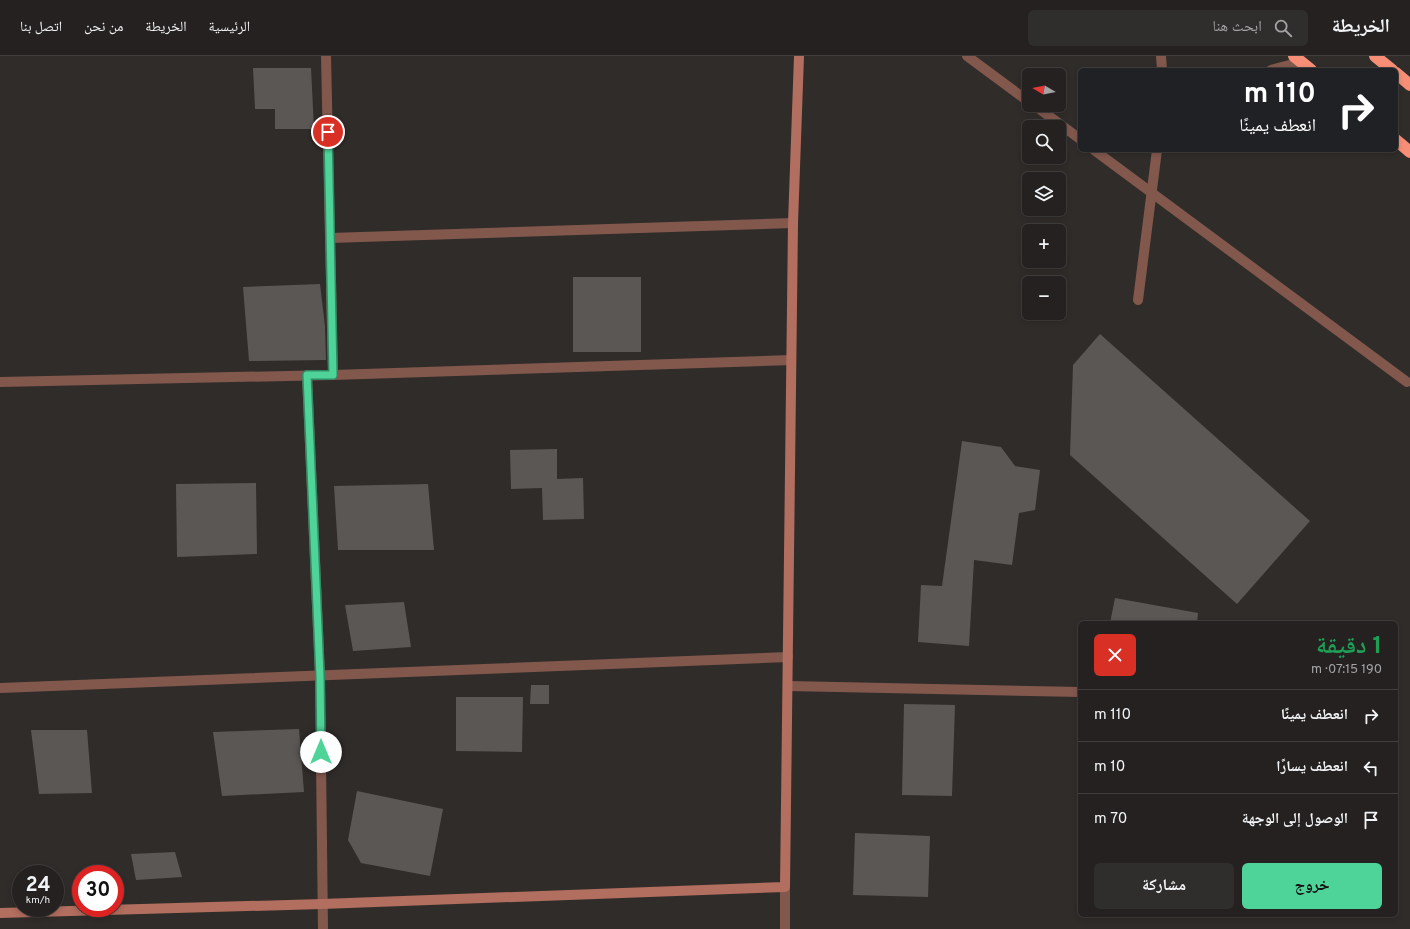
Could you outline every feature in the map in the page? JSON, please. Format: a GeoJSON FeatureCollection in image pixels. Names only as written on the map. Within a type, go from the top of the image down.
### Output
{"type":"FeatureCollection","features":[{"type":"Feature","properties":{"kind":"highway"},"geometry":{"type":"LineString","coordinates":[[1375,56],[1390,68]]}},
{"type":"Feature","properties":{"kind":"highway"},"geometry":{"type":"LineString","coordinates":[[1297,59],[1308,68]]}},
{"type":"Feature","properties":{"kind":"highway"},"geometry":{"type":"LineString","coordinates":[[1398,75],[1410,85]]}},
{"type":"Feature","properties":{"kind":"highway"},"geometry":{"type":"LineString","coordinates":[[1398,142],[1410,152]]}},
{"type":"Feature","properties":{"kind":"street"},"geometry":{"type":"LineString","coordinates":[[326,56],[333,375]]}},
{"type":"Feature","properties":{"kind":"street"},"geometry":{"type":"LineString","coordinates":[[784,929],[788,686],[792,223],[799,56]]}},
{"type":"Feature","properties":{"kind":"street"},"geometry":{"type":"LineString","coordinates":[[967,56],[1022,97]]}},
{"type":"Feature","properties":{"kind":"street"},"geometry":{"type":"LineString","coordinates":[[1161,56],[1162,68]]}},
{"type":"Feature","properties":{"kind":"street"},"geometry":{"type":"LineString","coordinates":[[1276,68],[1297,59]]}},
{"type":"Feature","properties":{"kind":"street"},"geometry":{"type":"LineString","coordinates":[[1043,112],[1078,138]]}},
{"type":"Feature","properties":{"kind":"street"},"geometry":{"type":"LineString","coordinates":[[1097,152],[1407,382]]}},
{"type":"Feature","properties":{"kind":"street"},"geometry":{"type":"LineString","coordinates":[[1138,300],[1157,152]]}},
{"type":"Feature","properties":{"kind":"street"},"geometry":{"type":"LineString","coordinates":[[330,238],[792,223]]}},
{"type":"Feature","properties":{"kind":"street"},"geometry":{"type":"LineString","coordinates":[[0,382],[333,375],[791,360]]}},
{"type":"Feature","properties":{"kind":"street"},"geometry":{"type":"LineString","coordinates":[[307,375],[320,676],[322,929]]}},
{"type":"Feature","properties":{"kind":"street"},"geometry":{"type":"LineString","coordinates":[[0,688],[788,657]]}},
{"type":"Feature","properties":{"kind":"street"},"geometry":{"type":"LineString","coordinates":[[788,686],[1078,692]]}},
{"type":"Feature","properties":{"kind":"street"},"geometry":{"type":"LineString","coordinates":[[0,913],[322,904],[785,887]]}},
{"type":"Feature","properties":{"kind":"building"},"geometry":{"type":"Polygon","coordinates":[[[253,68],[311,68],[314,129],[275,129],[275,109],[255,109],[253,68]]]}},
{"type":"Feature","properties":{"kind":"building"},"geometry":{"type":"Polygon","coordinates":[[[573,277],[641,277],[641,352],[573,352],[573,277]]]}},
{"type":"Feature","properties":{"kind":"building"},"geometry":{"type":"Polygon","coordinates":[[[320,284],[325,326],[326,360],[249,361],[243,287],[320,284]]]}},
{"type":"Feature","properties":{"kind":"building"},"geometry":{"type":"Polygon","coordinates":[[[1100,334],[1310,521],[1237,604],[1070,455],[1073,365],[1100,334]]]}},
{"type":"Feature","properties":{"kind":"building"},"geometry":{"type":"Polygon","coordinates":[[[962,441],[1001,447],[1015,466],[1040,470],[1035,510],[1019,513],[1012,565],[974,560],[969,646],[918,642],[921,585],[942,586],[962,441]]]}},
{"type":"Feature","properties":{"kind":"building"},"geometry":{"type":"Polygon","coordinates":[[[557,449],[557,479],[583,478],[584,519],[543,520],[542,488],[511,489],[510,450],[557,449]]]}},
{"type":"Feature","properties":{"kind":"building"},"geometry":{"type":"Polygon","coordinates":[[[256,483],[257,554],[177,557],[176,484],[256,483]]]}},
{"type":"Feature","properties":{"kind":"building"},"geometry":{"type":"Polygon","coordinates":[[[428,484],[434,550],[338,550],[334,486],[428,484]]]}},
{"type":"Feature","properties":{"kind":"building"},"geometry":{"type":"Polygon","coordinates":[[[1115,598],[1198,613],[1197,621],[1110,621],[1115,598]]]}},
{"type":"Feature","properties":{"kind":"building"},"geometry":{"type":"Polygon","coordinates":[[[404,602],[411,647],[353,651],[345,605],[404,602]]]}},
{"type":"Feature","properties":{"kind":"building"},"geometry":{"type":"Polygon","coordinates":[[[531,685],[549,685],[549,704],[530,704],[531,685]]]}},
{"type":"Feature","properties":{"kind":"building"},"geometry":{"type":"Polygon","coordinates":[[[456,697],[523,697],[522,752],[456,751],[456,697]]]}},
{"type":"Feature","properties":{"kind":"building"},"geometry":{"type":"Polygon","coordinates":[[[904,704],[955,705],[952,796],[902,795],[904,704]]]}},
{"type":"Feature","properties":{"kind":"building"},"geometry":{"type":"Polygon","coordinates":[[[299,729],[304,792],[222,796],[213,732],[299,729]]]}},
{"type":"Feature","properties":{"kind":"building"},"geometry":{"type":"Polygon","coordinates":[[[31,730],[87,730],[92,793],[39,794],[31,730]]]}},
{"type":"Feature","properties":{"kind":"building"},"geometry":{"type":"Polygon","coordinates":[[[357,791],[443,809],[430,876],[361,863],[348,840],[357,791]]]}},
{"type":"Feature","properties":{"kind":"building"},"geometry":{"type":"Polygon","coordinates":[[[855,833],[930,836],[928,897],[853,895],[855,833]]]}},
{"type":"Feature","properties":{"kind":"building"},"geometry":{"type":"Polygon","coordinates":[[[175,852],[182,877],[136,880],[131,854],[175,852]]]}},
{"type":"Feature","properties":{"kind":"route"},"geometry":{"type":"LineString","coordinates":[[321,752],[320,676],[307,375],[333,375],[328,132]]}}]}
